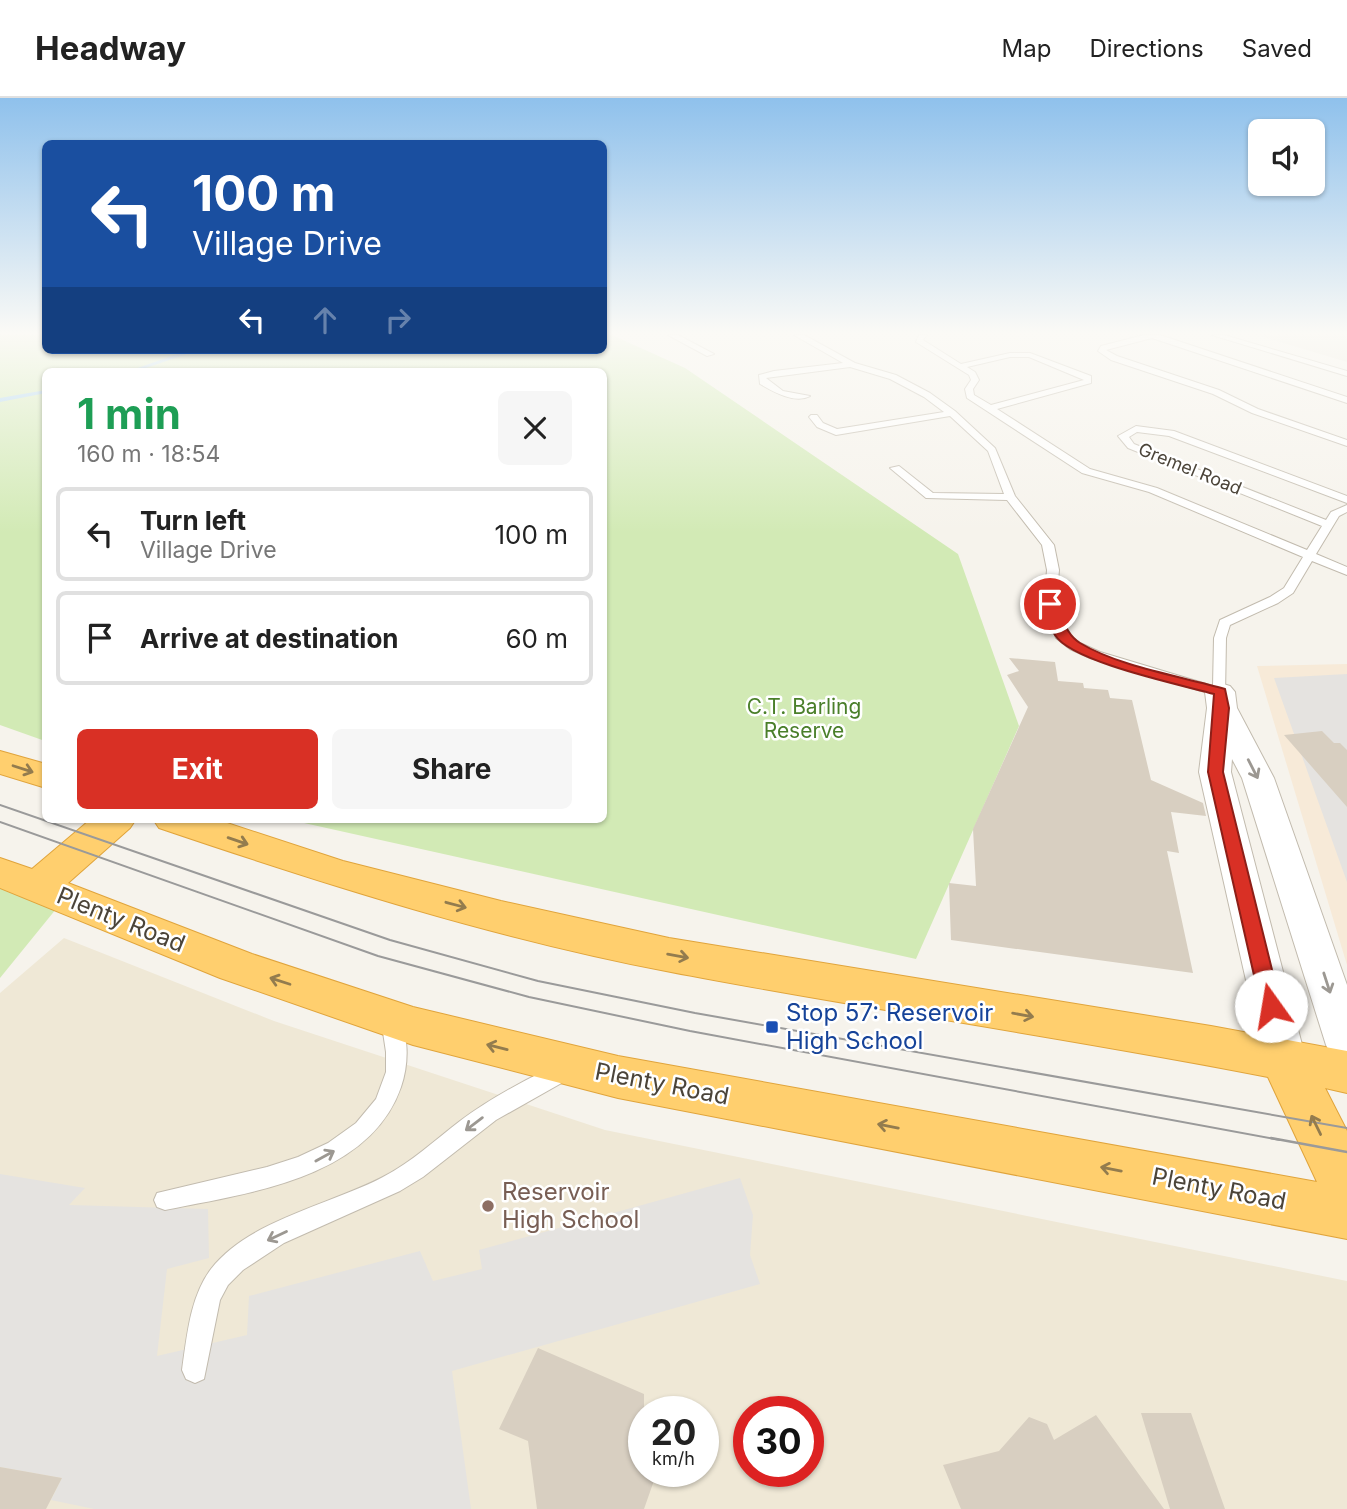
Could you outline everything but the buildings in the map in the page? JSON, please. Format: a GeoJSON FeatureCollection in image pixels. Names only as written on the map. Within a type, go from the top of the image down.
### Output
{"type":"FeatureCollection","features":[{"type":"Feature","properties":{"kind":"highway"},"geometry":{"type":"LineString","coordinates":[[0,762],[42,775]]}},
{"type":"Feature","properties":{"kind":"highway"},"geometry":{"type":"LineString","coordinates":[[18,879],[109,823]]}},
{"type":"Feature","properties":{"kind":"highway"},"geometry":{"type":"LineString","coordinates":[[185,823],[348,877],[501,917],[669,955],[1347,1072]]}},
{"type":"Feature","properties":{"kind":"highway","name":"Plenty Road"},"geometry":{"type":"LineString","coordinates":[[18,879],[236,967],[391,1018],[618,1077],[1347,1213]]}},
{"type":"Feature","properties":{"kind":"highway"},"geometry":{"type":"LineString","coordinates":[[1285,1060],[1347,1186]]}},
{"type":"Feature","properties":{"kind":"street","name":"Gremel Road"},"geometry":{"type":"LineString","coordinates":[[1221,700],[1258,778],[1347,1045]]}},
{"type":"Feature","properties":{"kind":"street","name":"Gremel Road"},"geometry":{"type":"LineString","coordinates":[[1221,700],[1216,772],[1285,1060]]}},
{"type":"Feature","properties":{"kind":"lane"},"geometry":{"type":"LineString","coordinates":[[934,401],[952,412],[992,450],[1010,497],[1048,545],[1053,569],[1050,604],[1061,635],[1095,655],[1221,700]]}},
{"type":"Feature","properties":{"kind":"lane","name":"Gremel Road"},"geometry":{"type":"LineString","coordinates":[[977,401],[1086,471],[1153,490],[1347,571]]}},
{"type":"Feature","properties":{"kind":"lane"},"geometry":{"type":"LineString","coordinates":[[988,409],[1017,401]]}},
{"type":"Feature","properties":{"kind":"lane"},"geometry":{"type":"LineString","coordinates":[[1234,401],[1255,411],[1347,443]]}},
{"type":"Feature","properties":{"kind":"lane"},"geometry":{"type":"LineString","coordinates":[[814,417],[836,437],[952,412]]}},
{"type":"Feature","properties":{"kind":"lane","name":"Gremel Road"},"geometry":{"type":"LineString","coordinates":[[1328,525],[1131,446],[1123,436],[1136,429],[1171,433],[1347,507]]}},
{"type":"Feature","properties":{"kind":"lane"},"geometry":{"type":"LineString","coordinates":[[895,468],[930,496],[1010,497]]}},
{"type":"Feature","properties":{"kind":"lane","name":"Gremel Road"},"geometry":{"type":"LineString","coordinates":[[1221,700],[1220,638],[1224,624],[1289,590],[1335,514],[1347,507]]}},
{"type":"Feature","properties":{"kind":"lane"},"geometry":{"type":"LineString","coordinates":[[165,1200],[298,1169],[322,1158],[359,1134],[377,1113],[396,1072],[397,1050],[391,1018]]}},
{"type":"Feature","properties":{"kind":"lane"},"geometry":{"type":"LineString","coordinates":[[195,1370],[202,1322],[209,1298],[219,1278],[232,1264],[271,1238],[392,1184],[430,1159],[488,1114],[575,1066]]}},
{"type":"Feature","properties":{"kind":"shaded area"},"geometry":{"type":"Polygon","coordinates":[[[1347,664],[1347,965],[1257,666],[1347,664]]]}},
{"type":"Feature","properties":{"kind":"shaded area"},"geometry":{"type":"Polygon","coordinates":[[[1347,674],[1347,882],[1274,678],[1347,674]]]}},
{"type":"Feature","properties":{"kind":"shaded area","name":"Reservoir High School"},"geometry":{"type":"Polygon","coordinates":[[[64,938],[274,1021],[605,1130],[1347,1281],[1347,1509],[0,1509],[0,993],[64,938]]]}},
{"type":"Feature","properties":{"kind":"shaded area"},"geometry":{"type":"Polygon","coordinates":[[[0,1174],[85,1188],[69,1205],[208,1209],[209,1258],[167,1269],[157,1356],[247,1335],[249,1296],[420,1251],[433,1281],[482,1269],[479,1250],[740,1178],[753,1215],[750,1255],[760,1284],[452,1371],[471,1509],[94,1509],[51,1500],[62,1478],[0,1467],[0,1174]]]}},
{"type":"Feature","properties":{"kind":"green space","name":"C.T. Barling Reserve"},"geometry":{"type":"Polygon","coordinates":[[[0,401],[42,401],[42,740],[0,725],[0,401]]]}},
{"type":"Feature","properties":{"kind":"green space","name":"C.T. Barling Reserve"},"geometry":{"type":"Polygon","coordinates":[[[607,401],[733,401],[958,554],[1019,726],[916,959],[304,823],[607,823],[607,401]]]}},
{"type":"Feature","properties":{"kind":"green space"},"geometry":{"type":"Polygon","coordinates":[[[0,872],[65,898],[0,978],[0,872]]]}},
{"type":"Feature","properties":{"kind":"tram line"},"geometry":{"type":"LineString","coordinates":[[0,805],[42,820]]}},
{"type":"Feature","properties":{"kind":"tram line"},"geometry":{"type":"LineString","coordinates":[[0,822],[378,956],[529,997],[690,1031],[1280,1140]]}},
{"type":"Feature","properties":{"kind":"tram line"},"geometry":{"type":"LineString","coordinates":[[52,823],[390,940],[538,981],[695,1013],[1347,1128]]}},
{"type":"Feature","properties":{"kind":"tram line"},"geometry":{"type":"LineString","coordinates":[[1271,1138],[1347,1152]]}},
{"type":"Feature","properties":{"kind":"place","name":"Stop 57: Reservoir High School"},"geometry":{"type":"Point","coordinates":[772,1027]}},
{"type":"Feature","properties":{"kind":"place","name":"Reservoir High School"},"geometry":{"type":"Point","coordinates":[488,1206]}},
{"type":"Feature","properties":{"kind":"route"},"geometry":{"type":"LineString","coordinates":[[1050,604],[1061,635],[1076,646],[1121,664],[1220,692],[1222,708],[1216,772],[1271,1006]]}}]}
